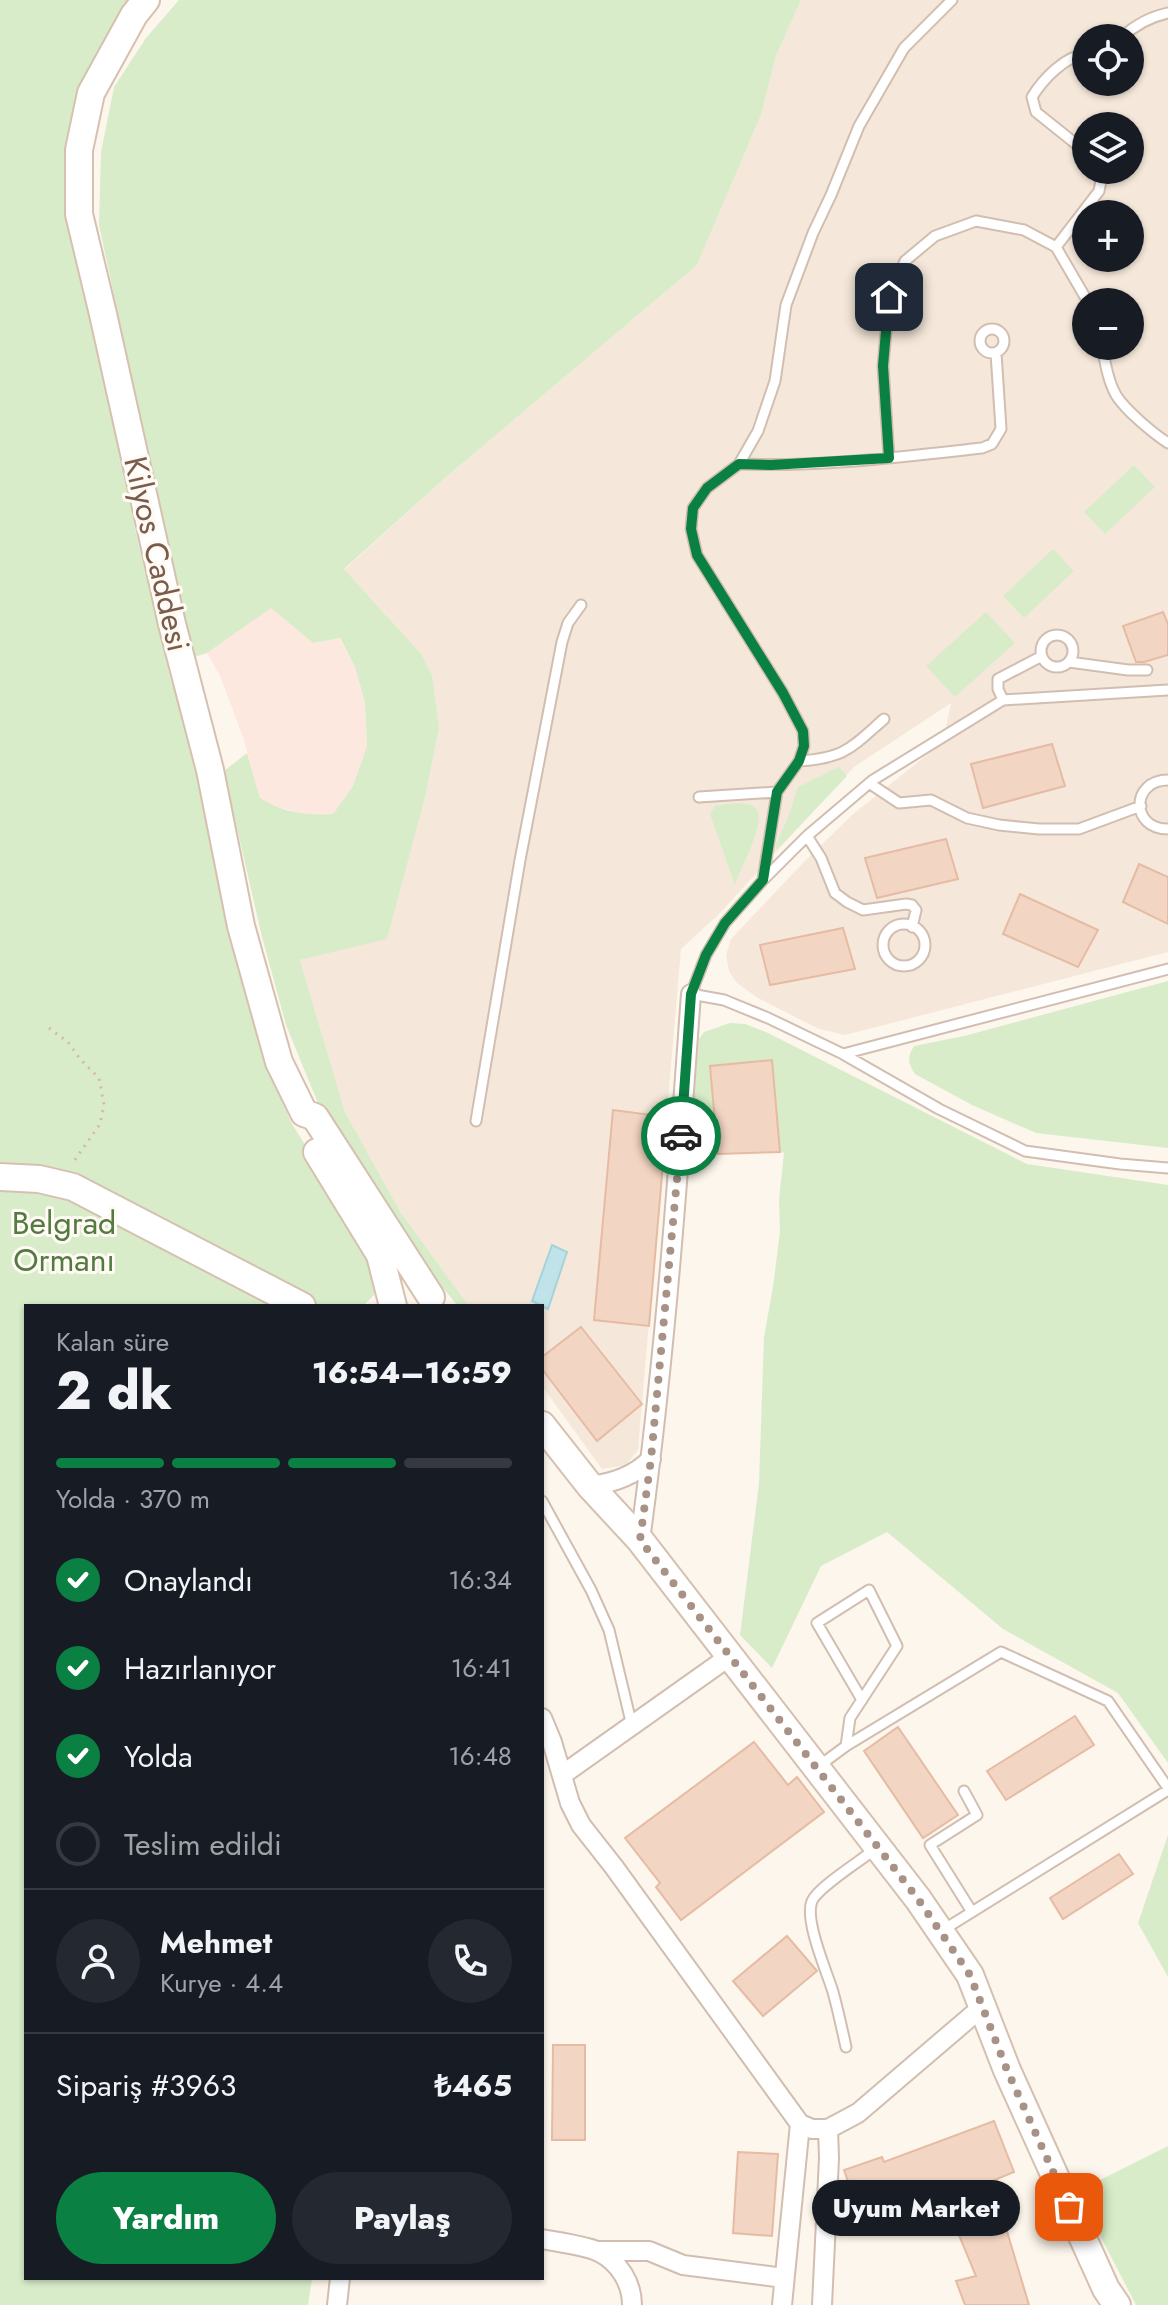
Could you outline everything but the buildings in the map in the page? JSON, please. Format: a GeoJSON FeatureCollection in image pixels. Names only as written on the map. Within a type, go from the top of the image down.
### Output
{"type":"FeatureCollection","features":[{"type":"Feature","properties":{"kind":"street","name":"Kilyos Caddesi"},"geometry":{"type":"LineString","coordinates":[[146,0],[134,15],[91,93],[79,150],[79,214],[172,624],[210,770],[241,926],[279,1062],[304,1113]]}},
{"type":"Feature","properties":{"kind":"street"},"geometry":{"type":"LineString","coordinates":[[640,1540],[651,1459],[679,1166],[691,994]]}},
{"type":"Feature","properties":{"kind":"street"},"geometry":{"type":"LineString","coordinates":[[393,1304],[380,1255],[301,1125],[304,1113],[315,1117],[437,1302]]}},
{"type":"Feature","properties":{"kind":"street"},"geometry":{"type":"LineString","coordinates":[[0,1177],[39,1179],[73,1187],[298,1304]]}},
{"type":"Feature","properties":{"kind":"street"},"geometry":{"type":"LineString","coordinates":[[396,1304],[404,1298],[419,1295],[437,1302]]}},
{"type":"Feature","properties":{"kind":"street"},"geometry":{"type":"LineString","coordinates":[[544,1428],[590,1486],[640,1540],[918,1899],[970,1975],[1007,2070],[1106,2289],[1117,2305]]}},
{"type":"Feature","properties":{"kind":"street"},"geometry":{"type":"LineString","coordinates":[[544,1452],[590,1486],[610,1483],[631,1474],[651,1459]]}},
{"type":"Feature","properties":{"kind":"street"},"geometry":{"type":"LineString","coordinates":[[562,1775],[730,1656]]}},
{"type":"Feature","properties":{"kind":"street"},"geometry":{"type":"LineString","coordinates":[[544,1723],[570,1803],[581,1825],[800,2124],[812,2129],[828,2129],[858,2113],[982,2007]]}},
{"type":"Feature","properties":{"kind":"street"},"geometry":{"type":"LineString","coordinates":[[782,2305],[800,2124]]}},
{"type":"Feature","properties":{"kind":"street"},"geometry":{"type":"LineString","coordinates":[[822,2305],[828,2129]]}},
{"type":"Feature","properties":{"kind":"street"},"geometry":{"type":"LineString","coordinates":[[544,2239],[599,2251],[649,2251],[683,2265],[784,2278]]}},
{"type":"Feature","properties":{"kind":"street"},"geometry":{"type":"LineString","coordinates":[[599,2251],[623,2272],[632,2305]]}},
{"type":"Feature","properties":{"kind":"street"},"geometry":{"type":"LineString","coordinates":[[337,2305],[340,2280]]}},
{"type":"Feature","properties":{"kind":"lane"},"geometry":{"type":"LineString","coordinates":[[763,880],[777,792],[799,761],[804,746],[803,731],[783,693],[697,555],[691,529],[693,508],[707,488],[739,464],[758,431],[775,381],[786,305],[859,126],[904,48],[952,0]]}},
{"type":"Feature","properties":{"kind":"lane"},"geometry":{"type":"LineString","coordinates":[[1139,24],[1150,17],[1168,13]]}},
{"type":"Feature","properties":{"kind":"lane"},"geometry":{"type":"LineString","coordinates":[[1072,57],[1040,84],[1032,97],[1036,112],[1072,141]]}},
{"type":"Feature","properties":{"kind":"lane"},"geometry":{"type":"LineString","coordinates":[[1056,247],[1099,191],[1100,184]]}},
{"type":"Feature","properties":{"kind":"lane"},"geometry":{"type":"LineString","coordinates":[[889,458],[883,366],[889,297],[905,261],[935,236],[976,221],[1024,230],[1056,247],[1080,288]]}},
{"type":"Feature","properties":{"kind":"lane"},"geometry":{"type":"LineString","coordinates":[[739,464],[889,458],[982,448],[992,444],[1001,429],[996,353]]}},
{"type":"Feature","properties":{"kind":"lane"},"geometry":{"type":"LineString","coordinates":[[1105,360],[1117,396],[1154,434],[1168,443]]}},
{"type":"Feature","properties":{"kind":"lane"},"geometry":{"type":"LineString","coordinates":[[476,1121],[520,860],[562,642],[568,623],[581,605]]}},
{"type":"Feature","properties":{"kind":"lane"},"geometry":{"type":"LineString","coordinates":[[1069,662],[1073,653],[1072,643],[1068,639],[1054,635],[1045,641],[1042,656],[1054,667],[1069,662],[1147,670]]}},
{"type":"Feature","properties":{"kind":"lane"},"geometry":{"type":"LineString","coordinates":[[1003,700],[998,679],[1042,656]]}},
{"type":"Feature","properties":{"kind":"lane"},"geometry":{"type":"LineString","coordinates":[[1168,690],[1003,700],[869,783],[807,836],[725,923],[706,955],[691,994],[724,1000],[768,1018],[843,1054],[939,1109],[1025,1151],[1168,1168]]}},
{"type":"Feature","properties":{"kind":"lane"},"geometry":{"type":"LineString","coordinates":[[799,761],[823,760],[846,752],[884,719]]}},
{"type":"Feature","properties":{"kind":"lane"},"geometry":{"type":"LineString","coordinates":[[1168,780],[1150,785],[1140,798],[1141,814],[1152,826],[1168,829]]}},
{"type":"Feature","properties":{"kind":"lane"},"geometry":{"type":"LineString","coordinates":[[869,783],[899,803],[931,800],[967,818],[1039,829],[1079,829],[1141,806]]}},
{"type":"Feature","properties":{"kind":"lane"},"geometry":{"type":"LineString","coordinates":[[699,797],[777,792]]}},
{"type":"Feature","properties":{"kind":"lane"},"geometry":{"type":"LineString","coordinates":[[807,836],[821,858],[835,893],[863,910],[912,905],[916,910],[912,927]]}},
{"type":"Feature","properties":{"kind":"lane"},"geometry":{"type":"LineString","coordinates":[[898,925],[912,927],[922,934],[923,954],[906,965],[893,962],[883,945],[887,932],[898,925]]}},
{"type":"Feature","properties":{"kind":"lane"},"geometry":{"type":"LineString","coordinates":[[843,1054],[1168,969]]}},
{"type":"Feature","properties":{"kind":"lane"},"geometry":{"type":"LineString","coordinates":[[544,1505],[591,1590],[609,1630],[632,1726]]}},
{"type":"Feature","properties":{"kind":"lane"},"geometry":{"type":"LineString","coordinates":[[846,1746],[850,1718],[862,1700],[897,1646],[869,1590],[817,1623],[862,1700]]}},
{"type":"Feature","properties":{"kind":"lane"},"geometry":{"type":"LineString","coordinates":[[816,1768],[846,1746],[1001,1652],[1108,1701],[1168,1789],[940,1932]]}},
{"type":"Feature","properties":{"kind":"lane"},"geometry":{"type":"LineString","coordinates":[[964,1791],[977,1815],[930,1845],[972,1912]]}},
{"type":"Feature","properties":{"kind":"lane"},"geometry":{"type":"LineString","coordinates":[[846,2047],[833,1992],[816,1941],[812,1900],[878,1847]]}},
{"type":"Feature","properties":{"kind":"path"},"geometry":{"type":"LineString","coordinates":[[49,1028],[68,1042],[99,1078],[104,1105],[100,1124],[70,1166],[73,1187]]}},
{"type":"Feature","properties":{"kind":"shaded area"},"geometry":{"type":"Polygon","coordinates":[[[801,0],[1168,0],[1168,952],[845,1035],[819,1029],[758,998],[737,983],[729,971],[726,955],[731,939],[852,815],[943,742],[951,703],[854,767],[718,915],[681,949],[638,1450],[626,1465],[602,1469],[544,1389],[544,1304],[468,1304],[401,1213],[345,1112],[300,960],[387,938],[425,798],[439,729],[387,616],[344,570],[445,478],[697,265],[761,115],[776,56],[801,0]]]}},
{"type":"Feature","properties":{"kind":"shaded area"},"geometry":{"type":"Polygon","coordinates":[[[271,607],[313,643],[339,638],[355,667],[365,703],[367,746],[353,786],[333,814],[311,816],[271,805],[260,798],[243,737],[220,676],[207,653],[271,607]]]}},
{"type":"Feature","properties":{"kind":"green space","name":"Belgrad Ormanı"},"geometry":{"type":"Polygon","coordinates":[[[0,0],[139,0],[69,152],[135,529],[171,681],[193,734],[224,903],[266,1064],[291,1122],[370,1252],[377,1284],[374,1295],[365,1304],[24,1304],[24,2280],[312,2280],[308,2305],[0,2305],[0,0]]]}},
{"type":"Feature","properties":{"kind":"green space"},"geometry":{"type":"Polygon","coordinates":[[[179,0],[801,0],[776,56],[761,115],[697,265],[445,478],[344,569],[421,654],[432,675],[439,729],[425,798],[387,939],[300,960],[345,1112],[401,1213],[468,1304],[456,1304],[415,1253],[320,1108],[286,1025],[261,933],[224,771],[247,753],[260,798],[295,812],[333,814],[353,786],[367,746],[365,703],[355,667],[340,638],[313,643],[271,608],[207,653],[194,657],[180,606],[99,225],[101,152],[114,87],[146,38],[179,0]]]}},
{"type":"Feature","properties":{"kind":"green space"},"geometry":{"type":"Polygon","coordinates":[[[1134,465],[1155,487],[1105,534],[1084,512],[1134,465]]]}},
{"type":"Feature","properties":{"kind":"green space"},"geometry":{"type":"Polygon","coordinates":[[[1053,549],[1074,571],[1024,618],[1003,596],[1053,549]]]}},
{"type":"Feature","properties":{"kind":"green space"},"geometry":{"type":"Polygon","coordinates":[[[986,612],[1015,643],[955,697],[926,666],[986,612]]]}},
{"type":"Feature","properties":{"kind":"green space"},"geometry":{"type":"Polygon","coordinates":[[[839,767],[847,776],[777,850],[776,844],[798,787],[839,767]]]}},
{"type":"Feature","properties":{"kind":"green space"},"geometry":{"type":"Polygon","coordinates":[[[751,805],[759,816],[755,835],[735,885],[710,814],[715,806],[751,805]]]}},
{"type":"Feature","properties":{"kind":"green space"},"geometry":{"type":"Polygon","coordinates":[[[1168,981],[1168,1148],[1036,1133],[972,1105],[915,1074],[910,1064],[909,1057],[914,1046],[964,1036],[1168,981]]]}},
{"type":"Feature","properties":{"kind":"green space"},"geometry":{"type":"Polygon","coordinates":[[[730,1023],[745,1024],[766,1032],[1027,1164],[1168,1185],[1168,1763],[1118,1693],[1003,1629],[887,1532],[821,1566],[772,1668],[740,1635],[759,1483],[764,1337],[780,1232],[779,1200],[784,1153],[780,1151],[772,1060],[717,1138],[690,1140],[699,1039],[704,1032],[730,1023]]]}},
{"type":"Feature","properties":{"kind":"green space"},"geometry":{"type":"Polygon","coordinates":[[[1168,1835],[1168,1977],[1138,1923],[1168,1835]]]}},
{"type":"Feature","properties":{"kind":"green space"},"geometry":{"type":"Polygon","coordinates":[[[1168,2146],[1168,2305],[1136,2305],[1091,2218],[1082,2189],[1168,2146]]]}},
{"type":"Feature","properties":{"kind":"water"},"geometry":{"type":"Polygon","coordinates":[[[552,1245],[567,1252],[548,1309],[544,1304],[532,1301],[552,1245]]]}},
{"type":"Feature","properties":{"kind":"way so far"},"geometry":{"type":"LineString","coordinates":[[681,1136],[651,1459],[640,1540],[918,1899],[970,1975],[1007,2070],[1069,2207]]}},
{"type":"Feature","properties":{"kind":"place","name":"Uyum Market"},"geometry":{"type":"Point","coordinates":[1069,2207]}},
{"type":"Feature","properties":{"kind":"route"},"geometry":{"type":"LineString","coordinates":[[681,1136],[691,994],[706,955],[725,923],[763,880],[777,792],[799,761],[804,746],[803,731],[783,693],[697,555],[691,529],[693,508],[707,488],[739,464],[889,458],[883,366],[889,297]]}}]}
